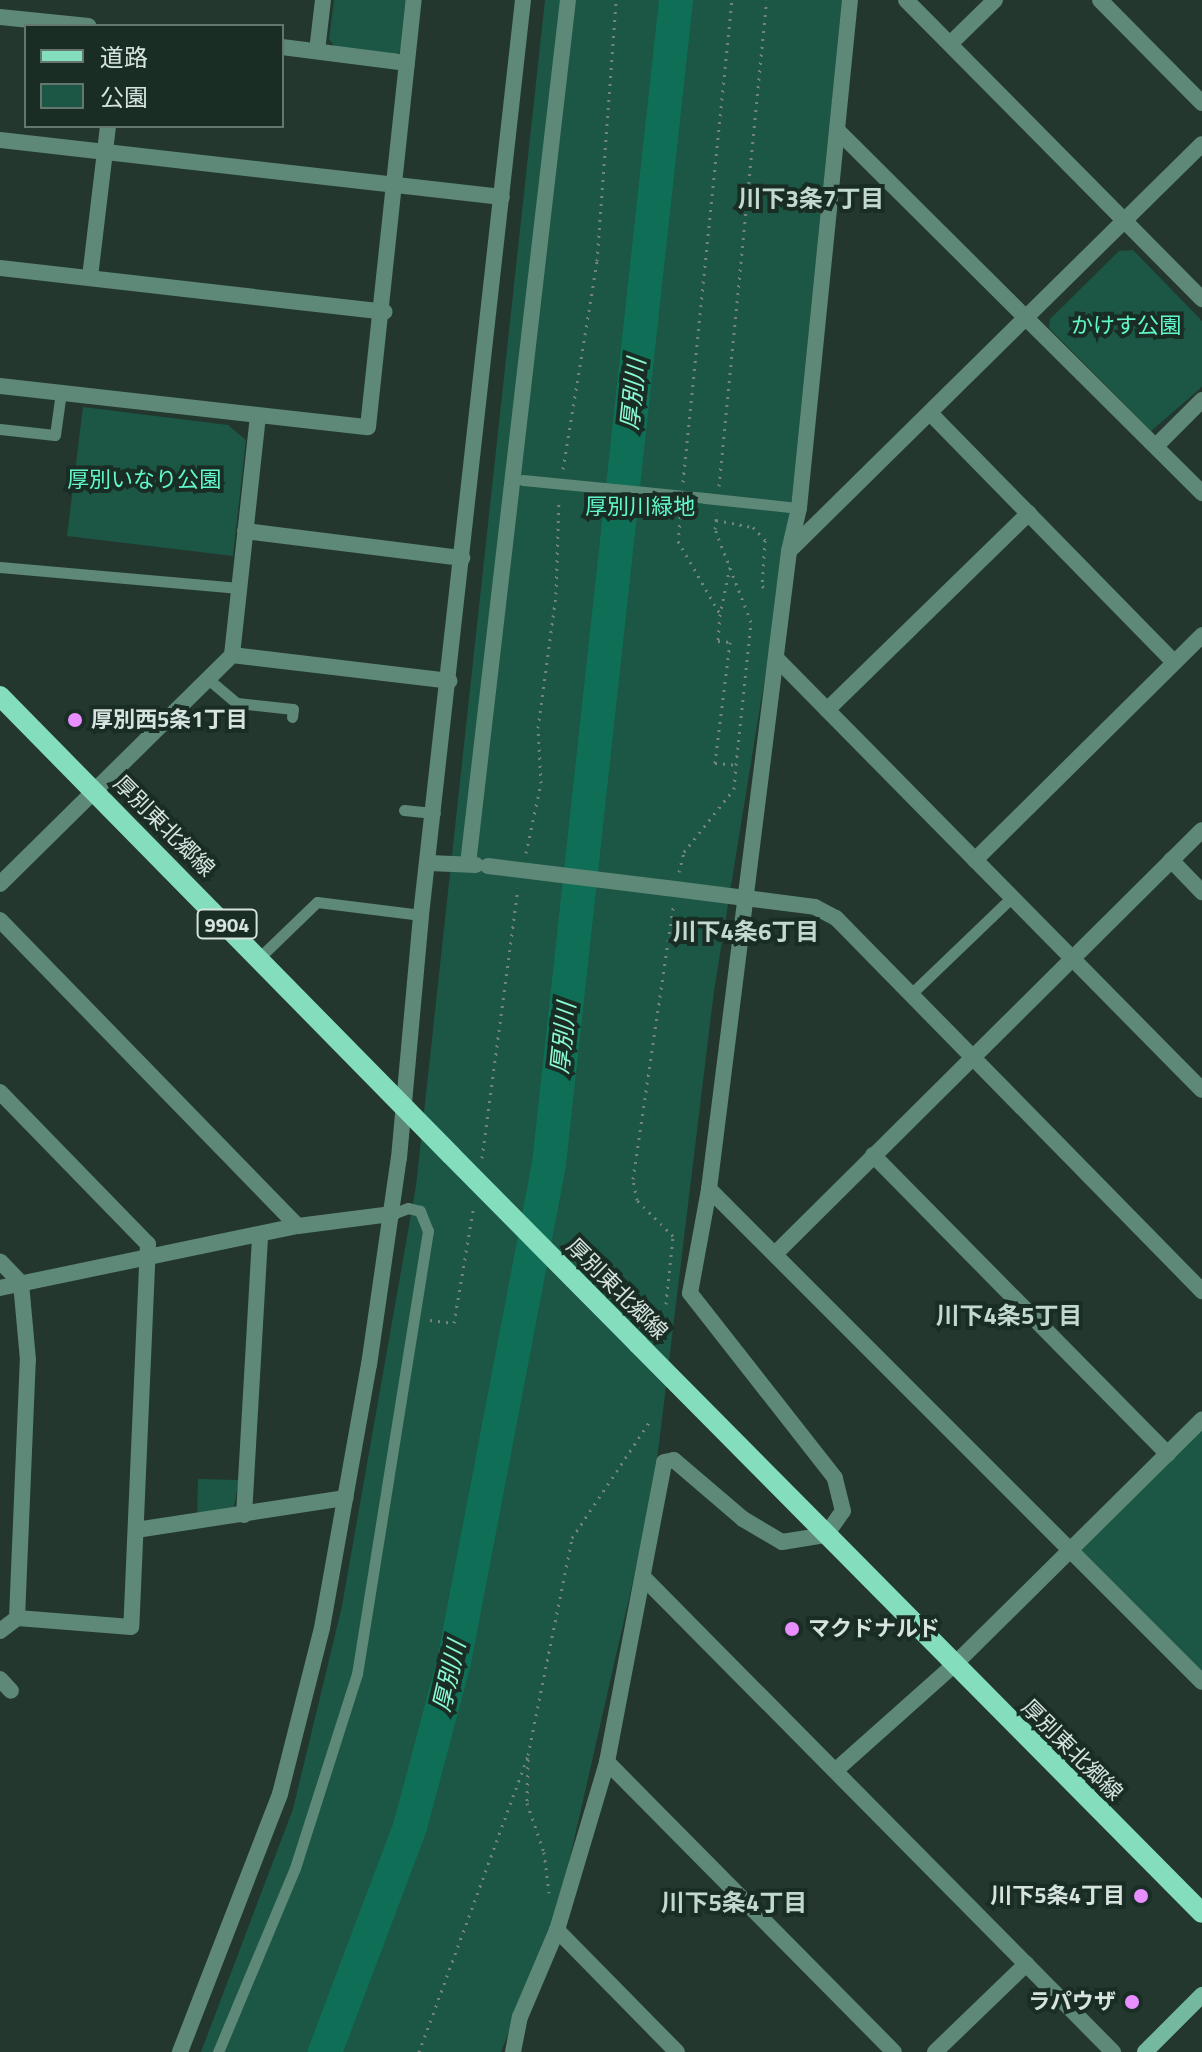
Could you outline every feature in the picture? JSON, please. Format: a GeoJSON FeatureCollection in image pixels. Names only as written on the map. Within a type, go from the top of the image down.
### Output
{"type":"FeatureCollection","features":[{"type":"Feature","properties":{"kind":"main road","name":"厚別東北郷線"},"geometry":{"type":"LineString","coordinates":[[0,696],[1202,1913]]}},
{"type":"Feature","properties":{"kind":"street"},"geometry":{"type":"LineString","coordinates":[[317,51],[323,0]]}},
{"type":"Feature","properties":{"kind":"street"},"geometry":{"type":"LineString","coordinates":[[0,386],[368,427],[384,312],[393,185],[414,0]]}},
{"type":"Feature","properties":{"kind":"street"},"geometry":{"type":"LineString","coordinates":[[180,2052],[280,1794],[322,1628],[346,1498],[392,1214],[421,915],[435,813],[523,0]]}},
{"type":"Feature","properties":{"kind":"street"},"geometry":{"type":"LineString","coordinates":[[468,864],[519,479],[568,0]]}},
{"type":"Feature","properties":{"kind":"street"},"geometry":{"type":"LineString","coordinates":[[513,2052],[520,2017],[558,1926],[607,1762],[664,1462],[674,1460],[743,1519],[782,1542],[826,1535],[843,1511],[835,1478],[690,1293],[709,1189],[789,551],[799,508],[850,0]]}},
{"type":"Feature","properties":{"kind":"street"},"geometry":{"type":"LineString","coordinates":[[906,0],[1202,299]]}},
{"type":"Feature","properties":{"kind":"street"},"geometry":{"type":"LineString","coordinates":[[950,44],[995,0]]}},
{"type":"Feature","properties":{"kind":"street"},"geometry":{"type":"LineString","coordinates":[[1100,0],[1202,103]]}},
{"type":"Feature","properties":{"kind":"street"},"geometry":{"type":"LineString","coordinates":[[0,17],[69,24]]}},
{"type":"Feature","properties":{"kind":"street"},"geometry":{"type":"LineString","coordinates":[[284,47],[407,63]]}},
{"type":"Feature","properties":{"kind":"street"},"geometry":{"type":"LineString","coordinates":[[90,277],[108,128]]}},
{"type":"Feature","properties":{"kind":"street"},"geometry":{"type":"LineString","coordinates":[[837,130],[1202,493]]}},
{"type":"Feature","properties":{"kind":"street"},"geometry":{"type":"LineString","coordinates":[[0,140],[502,197]]}},
{"type":"Feature","properties":{"kind":"street"},"geometry":{"type":"LineString","coordinates":[[789,551],[1202,144]]}},
{"type":"Feature","properties":{"kind":"street"},"geometry":{"type":"LineString","coordinates":[[0,268],[384,312]]}},
{"type":"Feature","properties":{"kind":"street"},"geometry":{"type":"LineString","coordinates":[[1156,446],[1202,400]]}},
{"type":"Feature","properties":{"kind":"street"},"geometry":{"type":"LineString","coordinates":[[930,413],[1174,662]]}},
{"type":"Feature","properties":{"kind":"street"},"geometry":{"type":"LineString","coordinates":[[0,884],[232,655],[258,416]]}},
{"type":"Feature","properties":{"kind":"street"},"geometry":{"type":"LineString","coordinates":[[827,710],[1029,513]]}},
{"type":"Feature","properties":{"kind":"street"},"geometry":{"type":"LineString","coordinates":[[245,531],[462,558]]}},
{"type":"Feature","properties":{"kind":"street"},"geometry":{"type":"LineString","coordinates":[[975,860],[1202,635]]}},
{"type":"Feature","properties":{"kind":"street"},"geometry":{"type":"LineString","coordinates":[[232,655],[449,681]]}},
{"type":"Feature","properties":{"kind":"street"},"geometry":{"type":"LineString","coordinates":[[777,659],[1202,1090]]}},
{"type":"Feature","properties":{"kind":"street"},"geometry":{"type":"LineString","coordinates":[[776,1253],[1171,860],[1200,835]]}},
{"type":"Feature","properties":{"kind":"street"},"geometry":{"type":"LineString","coordinates":[[1171,860],[1202,892]]}},
{"type":"Feature","properties":{"kind":"street"},"geometry":{"type":"LineString","coordinates":[[429,863],[488,866],[746,897],[827,912],[974,1056],[1202,1291]]}},
{"type":"Feature","properties":{"kind":"street"},"geometry":{"type":"LineString","coordinates":[[0,920],[298,1226]]}},
{"type":"Feature","properties":{"kind":"street"},"geometry":{"type":"LineString","coordinates":[[0,1092],[148,1244],[131,1627],[17,1618],[0,1631]]}},
{"type":"Feature","properties":{"kind":"street"},"geometry":{"type":"LineString","coordinates":[[873,1155],[1168,1454]]}},
{"type":"Feature","properties":{"kind":"street"},"geometry":{"type":"LineString","coordinates":[[709,1189],[1202,1682]]}},
{"type":"Feature","properties":{"kind":"street"},"geometry":{"type":"LineString","coordinates":[[0,1288],[298,1226],[392,1214]]}},
{"type":"Feature","properties":{"kind":"street"},"geometry":{"type":"LineString","coordinates":[[244,1515],[260,1234]]}},
{"type":"Feature","properties":{"kind":"street"},"geometry":{"type":"LineString","coordinates":[[0,1261],[21,1283],[28,1360],[17,1618]]}},
{"type":"Feature","properties":{"kind":"street"},"geometry":{"type":"LineString","coordinates":[[836,1770],[954,1665],[1202,1420]]}},
{"type":"Feature","properties":{"kind":"street"},"geometry":{"type":"LineString","coordinates":[[136,1530],[346,1498]]}},
{"type":"Feature","properties":{"kind":"street"},"geometry":{"type":"LineString","coordinates":[[644,1578],[1113,2052]]}},
{"type":"Feature","properties":{"kind":"street"},"geometry":{"type":"LineString","coordinates":[[607,1762],[894,2052]]}},
{"type":"Feature","properties":{"kind":"street"},"geometry":{"type":"LineString","coordinates":[[558,1926],[677,2052]]}},
{"type":"Feature","properties":{"kind":"street"},"geometry":{"type":"LineString","coordinates":[[935,2052],[1026,1964]]}},
{"type":"Feature","properties":{"kind":"street"},"geometry":{"type":"LineString","coordinates":[[1145,2052],[1202,1995]]}},
{"type":"Feature","properties":{"kind":"lane"},"geometry":{"type":"LineString","coordinates":[[0,429],[55,435],[61,392]]}},
{"type":"Feature","properties":{"kind":"lane"},"geometry":{"type":"LineString","coordinates":[[519,479],[799,508]]}},
{"type":"Feature","properties":{"kind":"lane"},"geometry":{"type":"LineString","coordinates":[[0,567],[239,588]]}},
{"type":"Feature","properties":{"kind":"lane"},"geometry":{"type":"LineString","coordinates":[[208,679],[237,703],[293,709],[292,717]]}},
{"type":"Feature","properties":{"kind":"lane"},"geometry":{"type":"LineString","coordinates":[[404,810],[435,813]]}},
{"type":"Feature","properties":{"kind":"lane"},"geometry":{"type":"LineString","coordinates":[[911,994],[1011,898]]}},
{"type":"Feature","properties":{"kind":"lane"},"geometry":{"type":"LineString","coordinates":[[260,957],[317,902],[421,915]]}},
{"type":"Feature","properties":{"kind":"lane"},"geometry":{"type":"LineString","coordinates":[[218,2052],[295,1868],[357,1674],[416,1318],[426,1221],[420,1211],[408,1208],[392,1214]]}},
{"type":"Feature","properties":{"kind":"path"},"geometry":{"type":"LineString","coordinates":[[562,480],[597,261],[616,0]]}},
{"type":"Feature","properties":{"kind":"path"},"geometry":{"type":"LineString","coordinates":[[720,614],[678,541],[732,0]]}},
{"type":"Feature","properties":{"kind":"path"},"geometry":{"type":"LineString","coordinates":[[666,1304],[673,1236],[637,1200],[633,1179],[671,889],[684,852],[734,789],[751,622],[730,567],[711,499],[767,0]]}},
{"type":"Feature","properties":{"kind":"path"},"geometry":{"type":"LineString","coordinates":[[525,855],[541,783],[538,728],[556,594],[559,495]]}},
{"type":"Feature","properties":{"kind":"path"},"geometry":{"type":"LineString","coordinates":[[716,520],[753,527],[765,540],[762,586],[784,599]]}},
{"type":"Feature","properties":{"kind":"path"},"geometry":{"type":"LineString","coordinates":[[730,567],[720,614],[718,641],[730,642],[715,763],[736,765]]}},
{"type":"Feature","properties":{"kind":"path"},"geometry":{"type":"LineString","coordinates":[[479,1172],[519,884]]}},
{"type":"Feature","properties":{"kind":"path"},"geometry":{"type":"LineString","coordinates":[[416,1318],[454,1323],[474,1202]]}},
{"type":"Feature","properties":{"kind":"path"},"geometry":{"type":"LineString","coordinates":[[419,2052],[528,1755],[572,1538],[650,1421]]}},
{"type":"Feature","properties":{"kind":"path"},"geometry":{"type":"LineString","coordinates":[[528,1755],[527,1803],[558,1926]]}},
{"type":"Feature","properties":{"kind":"green space"},"geometry":{"type":"Polygon","coordinates":[[[334,0],[410,0],[404,49],[396,55],[336,48],[329,39],[334,0]]]}},
{"type":"Feature","properties":{"kind":"green space","name":"厚別川緑地"},"geometry":{"type":"Polygon","coordinates":[[[545,0],[842,0],[789,528],[714,991],[653,1493],[559,1906],[501,2052],[201,2052],[293,1809],[342,1606],[416,1186],[545,0]]]}},
{"type":"Feature","properties":{"kind":"green space","name":"かけす公園"},"geometry":{"type":"Polygon","coordinates":[[[1133,250],[1202,321],[1202,387],[1151,431],[1049,328],[1050,319],[1119,251],[1133,250]]]}},
{"type":"Feature","properties":{"kind":"green space","name":"厚別いなり公園"},"geometry":{"type":"Polygon","coordinates":[[[83,407],[228,425],[246,440],[233,556],[67,536],[83,407]]]}},
{"type":"Feature","properties":{"kind":"green space"},"geometry":{"type":"Polygon","coordinates":[[[1202,1430],[1202,1675],[1080,1550],[1202,1430]]]}},
{"type":"Feature","properties":{"kind":"green space"},"geometry":{"type":"Polygon","coordinates":[[[198,1479],[239,1480],[233,1512],[197,1516],[198,1479]]]}},
{"type":"Feature","properties":{"kind":"waterway","name":"厚別川"},"geometry":{"type":"LineString","coordinates":[[325,2052],[410,1827],[454,1662],[549,1164],[676,0]]}},
{"type":"Feature","properties":{"kind":"place","name":"厚別西5条1丁目"},"geometry":{"type":"Point","coordinates":[75,720]}},
{"type":"Feature","properties":{"kind":"place","name":"マクドナルド"},"geometry":{"type":"Point","coordinates":[792,1629]}},
{"type":"Feature","properties":{"kind":"place","name":"川下5条4丁目"},"geometry":{"type":"Point","coordinates":[1141,1896]}},
{"type":"Feature","properties":{"kind":"place","name":"ラパウザ"},"geometry":{"type":"Point","coordinates":[1132,2002]}},
{"type":"Feature","properties":{"kind":"district","name":"川下3条7丁目"},"geometry":{"type":"Point","coordinates":[811,199]}},
{"type":"Feature","properties":{"kind":"district","name":"川下4条6丁目"},"geometry":{"type":"Point","coordinates":[746,932]}},
{"type":"Feature","properties":{"kind":"district","name":"川下4条5丁目"},"geometry":{"type":"Point","coordinates":[1009,1316]}},
{"type":"Feature","properties":{"kind":"district","name":"川下5条4丁目"},"geometry":{"type":"Point","coordinates":[734,1903]}}]}
